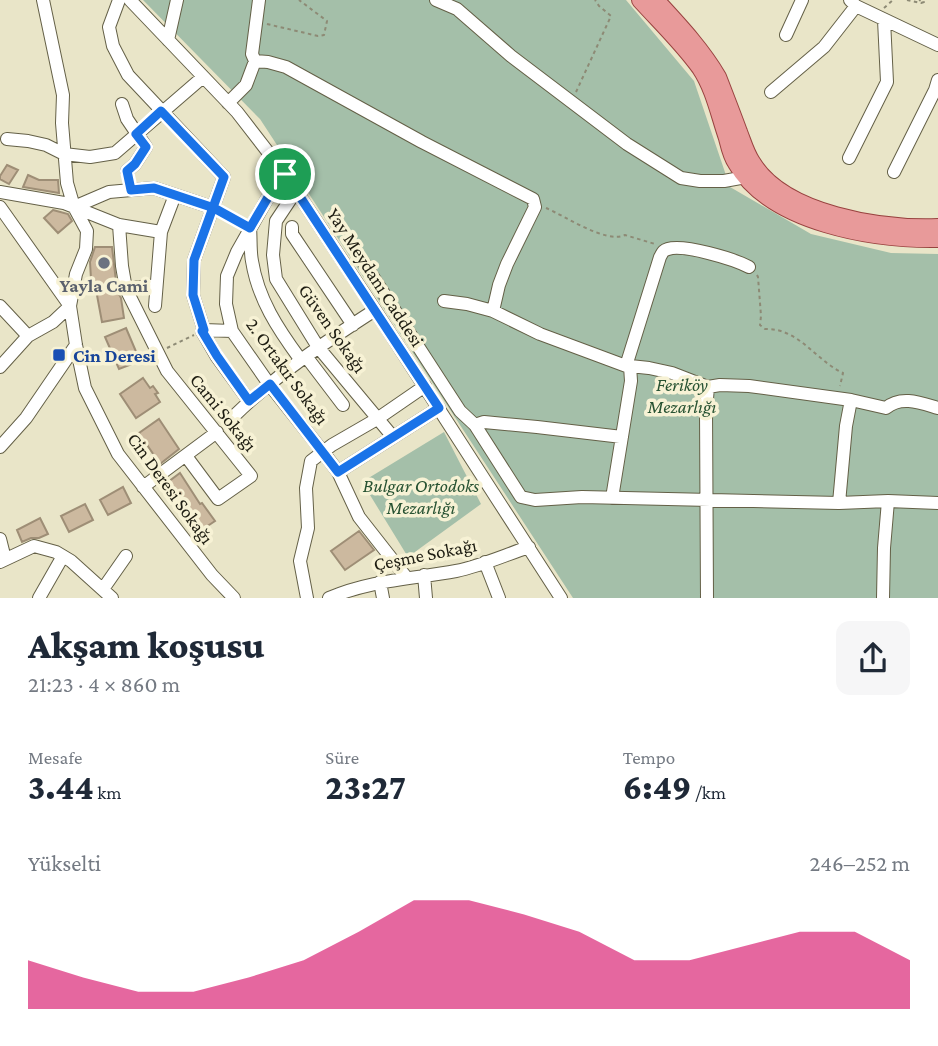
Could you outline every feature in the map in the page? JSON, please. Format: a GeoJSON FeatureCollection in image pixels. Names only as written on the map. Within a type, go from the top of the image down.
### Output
{"type":"FeatureCollection","features":[{"type":"Feature","properties":{"kind":"main road"},"geometry":{"type":"LineString","coordinates":[[640,0],[701,70],[715,101],[735,163],[764,177],[787,194],[828,213],[893,227],[938,228]]}},
{"type":"Feature","properties":{"kind":"main road"},"geometry":{"type":"LineString","coordinates":[[656,0],[715,70],[748,155],[751,172],[762,193],[787,208],[831,226],[888,238],[938,239]]}},
{"type":"Feature","properties":{"kind":"street"},"geometry":{"type":"LineString","coordinates":[[2,359],[27,336],[53,322],[70,306],[76,274],[86,249],[88,231],[74,207],[67,183],[63,95],[43,0]]}},
{"type":"Feature","properties":{"kind":"street"},"geometry":{"type":"LineString","coordinates":[[118,0],[109,27],[113,46],[128,75],[224,177],[194,260],[193,295],[204,330],[232,331]]}},
{"type":"Feature","properties":{"kind":"street","name":"Yay Meydanı Caddesi"},"geometry":{"type":"LineString","coordinates":[[130,0],[228,103],[285,174],[561,598]]}},
{"type":"Feature","properties":{"kind":"street"},"geometry":{"type":"LineString","coordinates":[[168,40],[177,0]]}},
{"type":"Feature","properties":{"kind":"street"},"geometry":{"type":"LineString","coordinates":[[228,103],[248,82],[255,61],[252,54],[259,0]]}},
{"type":"Feature","properties":{"kind":"street"},"geometry":{"type":"LineString","coordinates":[[436,0],[457,9],[511,56],[571,102],[627,144],[681,178],[724,181],[751,172]]}},
{"type":"Feature","properties":{"kind":"street"},"geometry":{"type":"LineString","coordinates":[[786,35],[802,0]]}},
{"type":"Feature","properties":{"kind":"street"},"geometry":{"type":"LineString","coordinates":[[771,92],[813,57],[853,3],[938,45]]}},
{"type":"Feature","properties":{"kind":"street"},"geometry":{"type":"LineString","coordinates":[[849,158],[887,82],[884,20]]}},
{"type":"Feature","properties":{"kind":"street"},"geometry":{"type":"LineString","coordinates":[[255,61],[286,67],[533,199],[535,207],[507,264],[493,311]]}},
{"type":"Feature","properties":{"kind":"street"},"geometry":{"type":"LineString","coordinates":[[7,139],[46,145],[64,154],[90,157],[115,153],[203,77]]}},
{"type":"Feature","properties":{"kind":"street"},"geometry":{"type":"LineString","coordinates":[[894,172],[937,87]]}},
{"type":"Feature","properties":{"kind":"street"},"geometry":{"type":"LineString","coordinates":[[122,104],[127,119],[146,147],[127,171]]}},
{"type":"Feature","properties":{"kind":"street"},"geometry":{"type":"LineString","coordinates":[[115,153],[127,171],[131,190]]}},
{"type":"Feature","properties":{"kind":"street","name":"2. Ortakır Sokağı"},"geometry":{"type":"LineString","coordinates":[[285,174],[250,228],[227,276],[226,304],[232,331],[338,472],[359,517],[406,577]]}},
{"type":"Feature","properties":{"kind":"street"},"geometry":{"type":"LineString","coordinates":[[74,207],[109,192],[154,188],[214,208]]}},
{"type":"Feature","properties":{"kind":"street","name":"Güven Sokağı"},"geometry":{"type":"LineString","coordinates":[[296,191],[276,221],[273,255],[276,279],[318,347],[393,437]]}},
{"type":"Feature","properties":{"kind":"street"},"geometry":{"type":"LineString","coordinates":[[0,192],[64,203],[119,225],[161,232]]}},
{"type":"Feature","properties":{"kind":"street"},"geometry":{"type":"LineString","coordinates":[[155,306],[161,232],[175,195]]}},
{"type":"Feature","properties":{"kind":"street","name":"Cin Deresi Sokağı"},"geometry":{"type":"LineString","coordinates":[[0,207],[70,306],[85,388],[118,454],[212,575],[234,598]]}},
{"type":"Feature","properties":{"kind":"street","name":"Cami Sokağı"},"geometry":{"type":"LineString","coordinates":[[119,225],[126,289],[157,353],[167,371],[251,476],[218,499],[186,456]]}},
{"type":"Feature","properties":{"kind":"street"},"geometry":{"type":"LineString","coordinates":[[292,227],[292,234],[353,324]]}},
{"type":"Feature","properties":{"kind":"street"},"geometry":{"type":"LineString","coordinates":[[250,228],[252,260],[259,291],[281,333],[300,359]]}},
{"type":"Feature","properties":{"kind":"street"},"geometry":{"type":"LineString","coordinates":[[612,498],[631,381],[628,366],[663,251],[681,248],[735,260],[749,267]]}},
{"type":"Feature","properties":{"kind":"street"},"geometry":{"type":"LineString","coordinates":[[364,263],[460,411],[475,425],[521,496],[535,500],[582,497],[938,503]]}},
{"type":"Feature","properties":{"kind":"street"},"geometry":{"type":"LineString","coordinates":[[126,289],[156,285]]}},
{"type":"Feature","properties":{"kind":"street"},"geometry":{"type":"LineString","coordinates":[[444,301],[493,311],[540,334],[628,366],[672,373],[708,387],[749,386],[836,397],[886,408],[892,402],[912,400],[938,408]]}},
{"type":"Feature","properties":{"kind":"street"},"geometry":{"type":"LineString","coordinates":[[0,306],[27,336]]}},
{"type":"Feature","properties":{"kind":"street"},"geometry":{"type":"LineString","coordinates":[[234,416],[300,359],[375,310]]}},
{"type":"Feature","properties":{"kind":"street"},"geometry":{"type":"LineString","coordinates":[[202,331],[249,401]]}},
{"type":"Feature","properties":{"kind":"street"},"geometry":{"type":"LineString","coordinates":[[0,447],[26,418],[76,345]]}},
{"type":"Feature","properties":{"kind":"street"},"geometry":{"type":"LineString","coordinates":[[300,359],[308,359],[342,405]]}},
{"type":"Feature","properties":{"kind":"street"},"geometry":{"type":"LineString","coordinates":[[307,598],[300,561],[308,528],[306,488],[311,461],[425,386]]}},
{"type":"Feature","properties":{"kind":"street"},"geometry":{"type":"LineString","coordinates":[[707,598],[708,387]]}},
{"type":"Feature","properties":{"kind":"street"},"geometry":{"type":"LineString","coordinates":[[839,503],[851,400]]}},
{"type":"Feature","properties":{"kind":"street"},"geometry":{"type":"LineString","coordinates":[[338,472],[439,408]]}},
{"type":"Feature","properties":{"kind":"street"},"geometry":{"type":"LineString","coordinates":[[475,425],[484,422],[524,425],[622,437]]}},
{"type":"Feature","properties":{"kind":"street"},"geometry":{"type":"LineString","coordinates":[[143,487],[216,432]]}},
{"type":"Feature","properties":{"kind":"street"},"geometry":{"type":"LineString","coordinates":[[884,598],[888,501]]}},
{"type":"Feature","properties":{"kind":"street"},"geometry":{"type":"LineString","coordinates":[[0,539],[3,561],[34,546],[56,552],[71,561],[107,595],[126,556]]}},
{"type":"Feature","properties":{"kind":"street","name":"Çeşme Sokağı"},"geometry":{"type":"LineString","coordinates":[[329,598],[342,595],[356,587],[458,570],[529,547]]}},
{"type":"Feature","properties":{"kind":"street"},"geometry":{"type":"LineString","coordinates":[[39,598],[63,556]]}},
{"type":"Feature","properties":{"kind":"street"},"geometry":{"type":"LineString","coordinates":[[485,562],[499,598]]}},
{"type":"Feature","properties":{"kind":"street"},"geometry":{"type":"LineString","coordinates":[[424,575],[426,598]]}},
{"type":"Feature","properties":{"kind":"street"},"geometry":{"type":"LineString","coordinates":[[380,582],[383,598]]}},
{"type":"Feature","properties":{"kind":"path"},"geometry":{"type":"LineString","coordinates":[[256,21],[318,36],[324,34],[327,21],[299,0]]}},
{"type":"Feature","properties":{"kind":"path"},"geometry":{"type":"LineString","coordinates":[[571,102],[611,16],[595,0]]}},
{"type":"Feature","properties":{"kind":"path"},"geometry":{"type":"LineString","coordinates":[[907,0],[921,4],[923,2],[919,0]]}},
{"type":"Feature","properties":{"kind":"path"},"geometry":{"type":"LineString","coordinates":[[535,207],[546,208],[603,235],[625,235],[667,250]]}},
{"type":"Feature","properties":{"kind":"path"},"geometry":{"type":"LineString","coordinates":[[214,208],[250,228]]}},
{"type":"Feature","properties":{"kind":"path"},"geometry":{"type":"LineString","coordinates":[[749,267],[758,277],[760,325],[765,329],[795,337],[834,369],[843,373],[836,397]]}},
{"type":"Feature","properties":{"kind":"path"},"geometry":{"type":"LineString","coordinates":[[157,353],[202,331]]}},
{"type":"Feature","properties":{"kind":"green space","name":"Feriköy Mezarlığı"},"geometry":{"type":"Polygon","coordinates":[[[143,0],[626,0],[694,81],[730,187],[811,234],[891,253],[938,254],[938,598],[573,598],[260,119],[143,0]]]}},
{"type":"Feature","properties":{"kind":"green space","name":"Bulgar Ortodoks Mezarlığı"},"geometry":{"type":"Polygon","coordinates":[[[444,432],[481,504],[408,557],[362,482],[444,432]]]}},
{"type":"Feature","properties":{"kind":"building"},"geometry":{"type":"Polygon","coordinates":[[[7,165],[18,170],[9,184],[0,179],[7,165]]]}},
{"type":"Feature","properties":{"kind":"building"},"geometry":{"type":"Polygon","coordinates":[[[28,175],[39,180],[58,180],[59,193],[23,187],[28,175]]]}},
{"type":"Feature","properties":{"kind":"building"},"geometry":{"type":"Polygon","coordinates":[[[53,210],[68,214],[72,221],[58,233],[44,218],[53,210]]]}},
{"type":"Feature","properties":{"kind":"building"},"geometry":{"type":"Polygon","coordinates":[[[95,247],[112,247],[117,290],[124,318],[102,322],[94,279],[91,279],[90,262],[95,247]]]}},
{"type":"Feature","properties":{"kind":"building"},"geometry":{"type":"Polygon","coordinates":[[[126,328],[140,361],[119,369],[105,337],[126,328]]]}},
{"type":"Feature","properties":{"kind":"building"},"geometry":{"type":"Polygon","coordinates":[[[143,378],[150,388],[153,386],[158,393],[155,394],[160,402],[136,418],[120,394],[143,378]]]}},
{"type":"Feature","properties":{"kind":"building"},"geometry":{"type":"Polygon","coordinates":[[[159,419],[179,449],[160,464],[139,433],[159,419]]]}},
{"type":"Feature","properties":{"kind":"building"},"geometry":{"type":"Polygon","coordinates":[[[180,473],[200,504],[202,503],[215,521],[197,533],[183,517],[185,515],[164,485],[180,473]]]}},
{"type":"Feature","properties":{"kind":"building"},"geometry":{"type":"Polygon","coordinates":[[[123,487],[131,503],[108,515],[100,500],[123,487]]]}},
{"type":"Feature","properties":{"kind":"building"},"geometry":{"type":"Polygon","coordinates":[[[85,504],[93,520],[69,532],[61,516],[85,504]]]}},
{"type":"Feature","properties":{"kind":"building"},"geometry":{"type":"Polygon","coordinates":[[[40,518],[48,534],[22,542],[17,530],[40,518]]]}},
{"type":"Feature","properties":{"kind":"building"},"geometry":{"type":"Polygon","coordinates":[[[359,531],[374,550],[345,570],[331,551],[359,531]]]}},
{"type":"Feature","properties":{"kind":"place","name":"Yayla Cami"},"geometry":{"type":"Point","coordinates":[104,263]}},
{"type":"Feature","properties":{"kind":"place","name":"Cin Deresi"},"geometry":{"type":"Point","coordinates":[59,355]}},
{"type":"Feature","properties":{"kind":"route"},"geometry":{"type":"LineString","coordinates":[[285,174],[250,228],[214,208],[154,188],[131,190],[127,171],[146,147],[136,134],[161,111],[224,177],[214,208],[194,260],[193,295],[204,330],[202,331],[249,401],[270,384],[338,472],[439,408],[285,174]]}}]}
